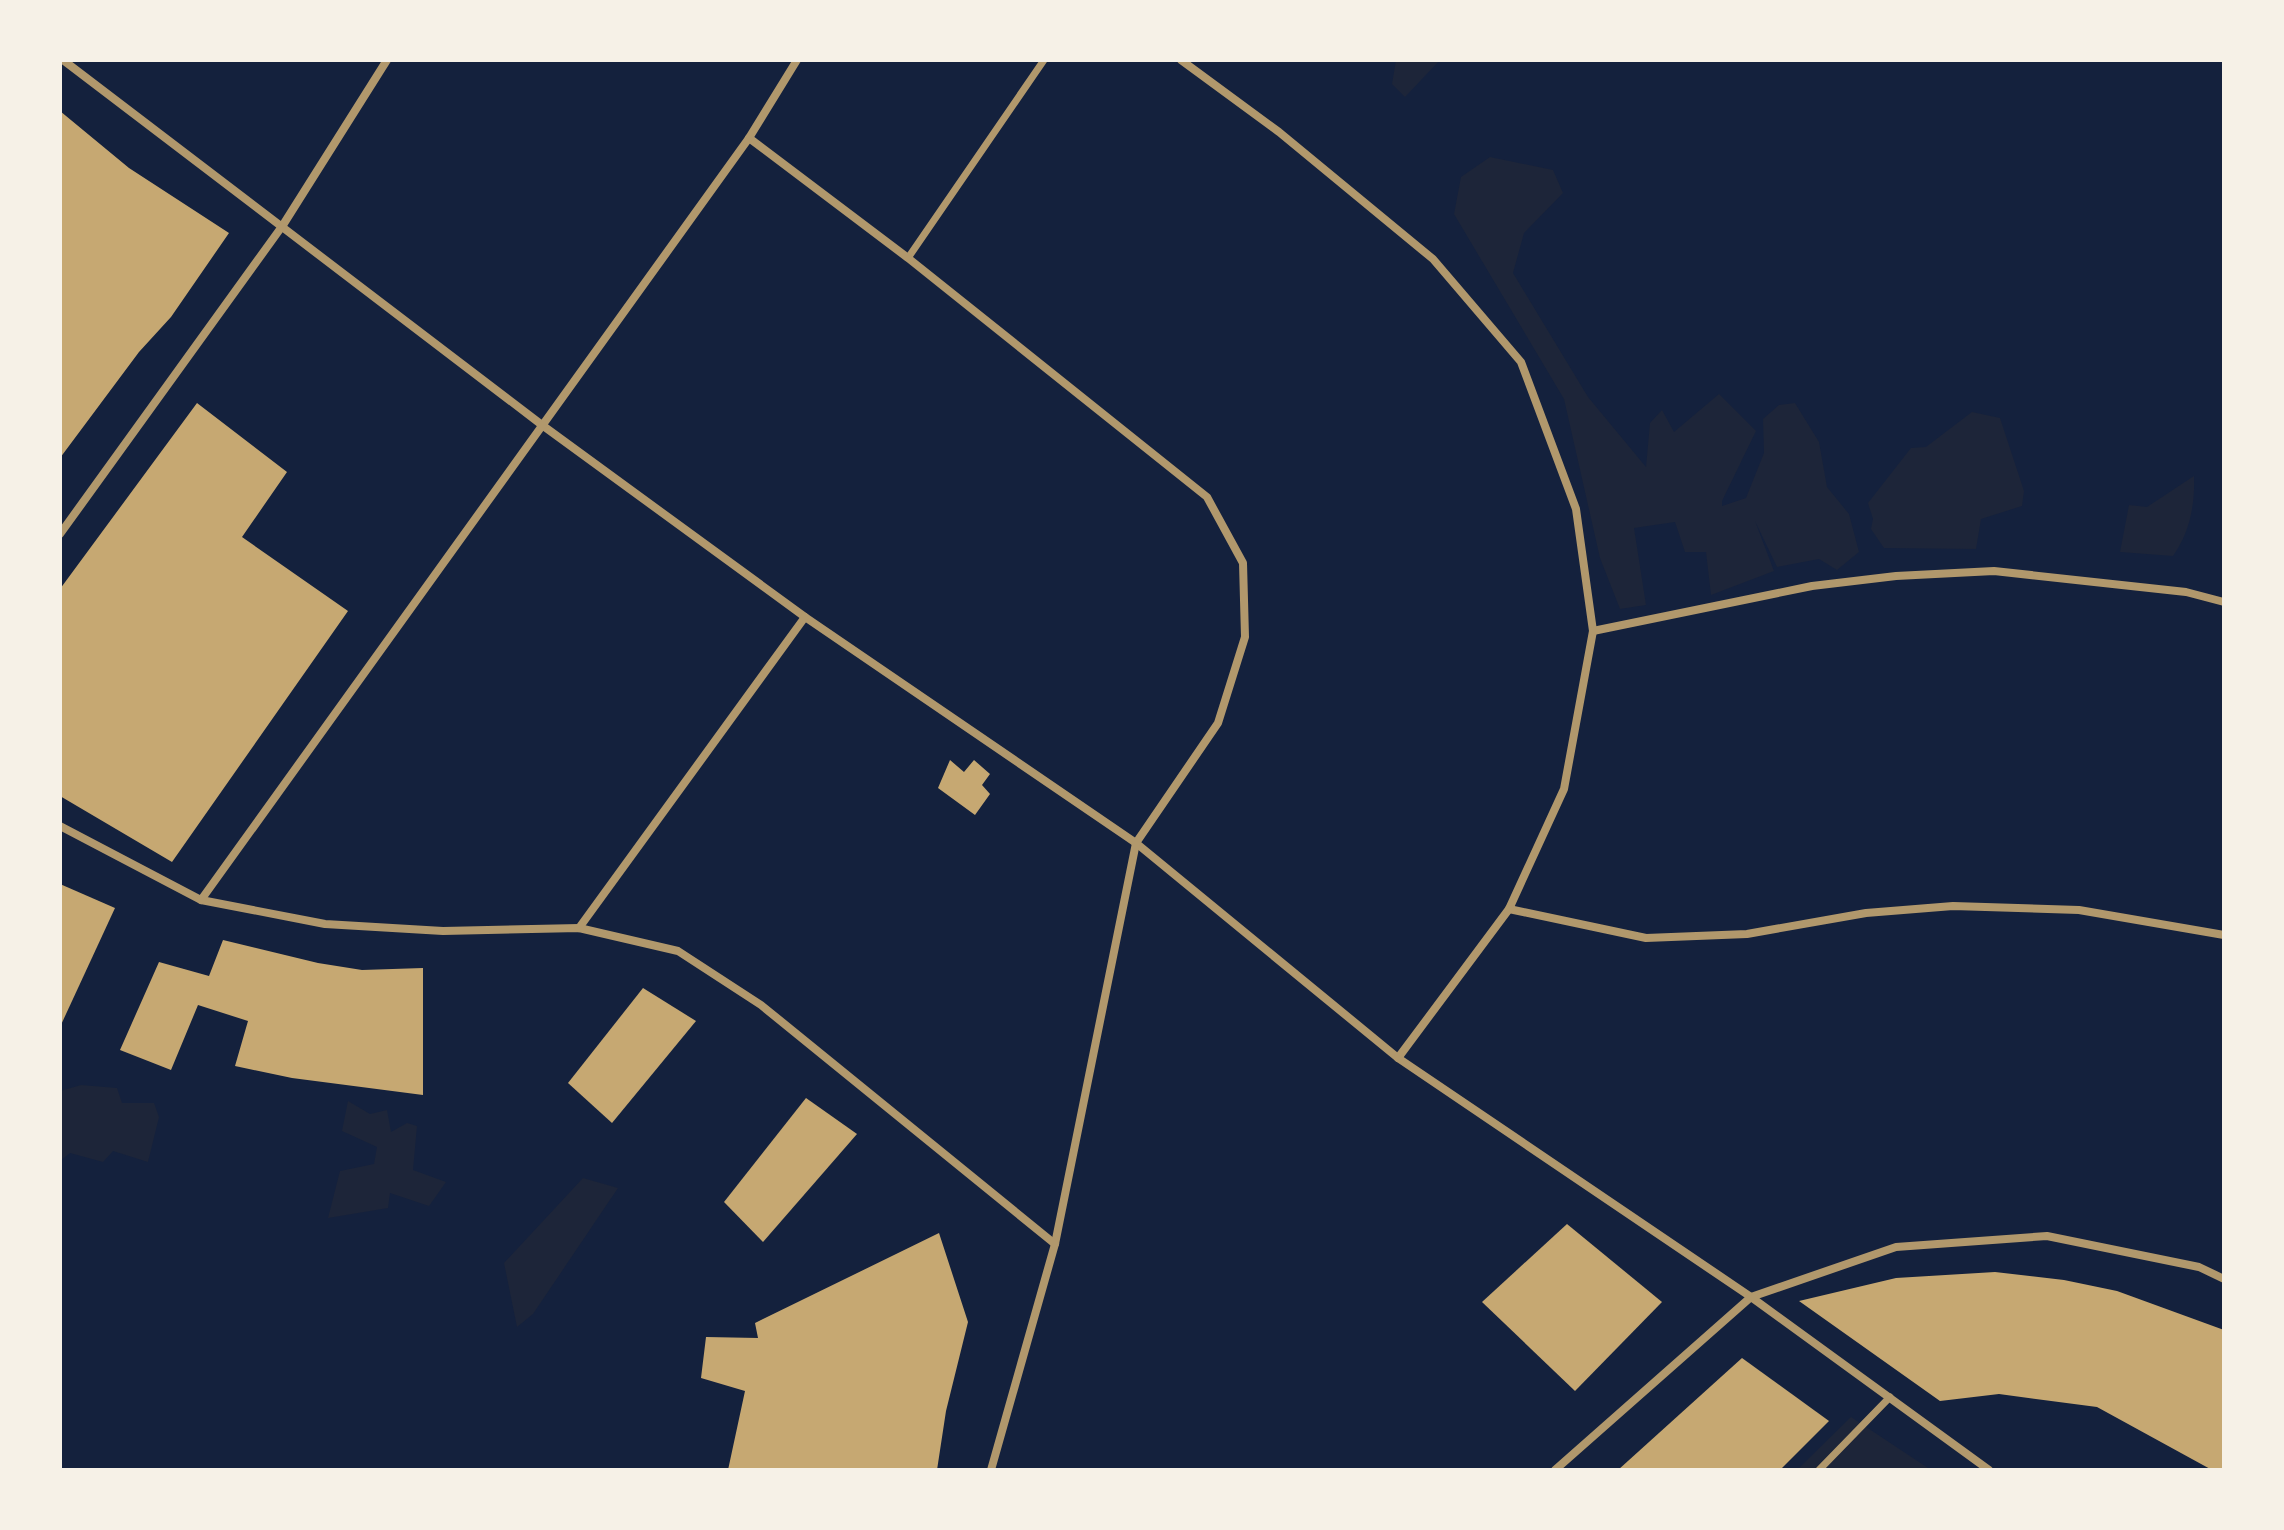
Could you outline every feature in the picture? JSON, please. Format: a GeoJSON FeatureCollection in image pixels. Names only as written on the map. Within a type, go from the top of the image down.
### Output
{"type":"FeatureCollection","features":[{"type":"Feature","properties":{"kind":"street"},"geometry":{"type":"LineString","coordinates":[[63,60],[542,425],[805,617],[1136,843],[1398,1058],[1751,1297],[1989,1470]]}},
{"type":"Feature","properties":{"kind":"street"},"geometry":{"type":"LineString","coordinates":[[60,534],[283,225],[387,60]]}},
{"type":"Feature","properties":{"kind":"street"},"geometry":{"type":"LineString","coordinates":[[201,900],[749,138],[797,60]]}},
{"type":"Feature","properties":{"kind":"street"},"geometry":{"type":"LineString","coordinates":[[908,258],[1044,60]]}},
{"type":"Feature","properties":{"kind":"street"},"geometry":{"type":"LineString","coordinates":[[1181,60],[1279,132],[1433,259],[1521,362],[1576,509],[1593,631],[1564,789],[1509,909],[1398,1058]]}},
{"type":"Feature","properties":{"kind":"street"},"geometry":{"type":"LineString","coordinates":[[749,138],[908,258],[1207,497],[1243,563],[1245,637],[1218,723],[1136,843],[1055,1244],[991,1470]]}},
{"type":"Feature","properties":{"kind":"street"},"geometry":{"type":"LineString","coordinates":[[1593,631],[1812,586],[1980,572],[2186,592],[2224,602]]}},
{"type":"Feature","properties":{"kind":"street"},"geometry":{"type":"LineString","coordinates":[[579,928],[805,617]]}},
{"type":"Feature","properties":{"kind":"street"},"geometry":{"type":"LineString","coordinates":[[60,826],[201,900],[325,924],[443,931],[579,928],[678,951],[761,1005],[1055,1244]]}},
{"type":"Feature","properties":{"kind":"street"},"geometry":{"type":"LineString","coordinates":[[1509,909],[1646,938],[1747,934],[1866,913],[1953,906],[2079,910],[2224,935]]}},
{"type":"Feature","properties":{"kind":"street"},"geometry":{"type":"LineString","coordinates":[[1555,1470],[1751,1297],[1896,1247],[2047,1236],[2199,1267],[2224,1279]]}},
{"type":"Feature","properties":{"kind":"street"},"geometry":{"type":"LineString","coordinates":[[1819,1470],[1890,1397]]}},
{"type":"Feature","properties":{"kind":"shaded area"},"geometry":{"type":"Polygon","coordinates":[[[1396,60],[1440,60],[1405,97],[1392,84],[1396,60]]]}},
{"type":"Feature","properties":{"kind":"shaded area"},"geometry":{"type":"Polygon","coordinates":[[[1490,157],[1553,170],[1563,193],[1524,233],[1513,273],[1588,397],[1646,467],[1650,423],[1662,410],[1674,432],[1719,394],[1756,431],[1722,506],[1746,498],[1764,453],[1763,419],[1779,405],[1795,403],[1819,442],[1827,487],[1849,514],[1859,552],[1837,570],[1819,559],[1777,567],[1755,521],[1774,571],[1711,595],[1706,552],[1685,552],[1675,522],[1634,528],[1646,605],[1620,609],[1600,558],[1564,399],[1454,214],[1461,177],[1490,157]]]}},
{"type":"Feature","properties":{"kind":"shaded area"},"geometry":{"type":"Polygon","coordinates":[[[1972,412],[2000,418],[2024,491],[2022,506],[1981,519],[1976,549],[1884,548],[1871,529],[1873,519],[1868,503],[1911,448],[1926,447],[1972,412]]]}},
{"type":"Feature","properties":{"kind":"shaded area"},"geometry":{"type":"Polygon","coordinates":[[[2194,476],[2190,518],[2173,556],[2120,552],[2129,505],[2147,507],[2194,476]]]}},
{"type":"Feature","properties":{"kind":"shaded area"},"geometry":{"type":"Polygon","coordinates":[[[81,1085],[117,1088],[122,1103],[154,1103],[159,1117],[148,1162],[113,1151],[103,1162],[70,1153],[60,1161],[60,1091],[81,1085]]]}},
{"type":"Feature","properties":{"kind":"shaded area"},"geometry":{"type":"Polygon","coordinates":[[[348,1101],[370,1114],[387,1110],[391,1132],[407,1123],[417,1126],[413,1170],[446,1182],[429,1206],[390,1193],[388,1208],[328,1218],[340,1171],[374,1164],[377,1147],[342,1131],[348,1101]]]}},
{"type":"Feature","properties":{"kind":"shaded area"},"geometry":{"type":"Polygon","coordinates":[[[583,1178],[618,1188],[533,1314],[517,1327],[504,1263],[583,1178]]]}},
{"type":"Feature","properties":{"kind":"shaded area"},"geometry":{"type":"Polygon","coordinates":[[[1851,1417],[1931,1470],[1797,1470],[1851,1417]]]}},
{"type":"Feature","properties":{"kind":"building"},"geometry":{"type":"Polygon","coordinates":[[[60,111],[129,168],[229,233],[171,317],[139,352],[60,458],[60,111]]]}},
{"type":"Feature","properties":{"kind":"building"},"geometry":{"type":"Polygon","coordinates":[[[197,403],[287,472],[242,537],[348,611],[172,862],[60,796],[60,589],[197,403]]]}},
{"type":"Feature","properties":{"kind":"building"},"geometry":{"type":"Polygon","coordinates":[[[950,760],[964,772],[974,760],[990,774],[982,785],[990,794],[975,815],[938,788],[950,760]]]}},
{"type":"Feature","properties":{"kind":"building"},"geometry":{"type":"Polygon","coordinates":[[[60,884],[115,908],[60,1027],[60,884]]]}},
{"type":"Feature","properties":{"kind":"building"},"geometry":{"type":"Polygon","coordinates":[[[223,940],[318,963],[362,970],[423,968],[423,1095],[292,1078],[235,1066],[248,1021],[198,1005],[171,1070],[120,1050],[159,962],[209,976],[223,940]]]}},
{"type":"Feature","properties":{"kind":"building"},"geometry":{"type":"Polygon","coordinates":[[[643,988],[696,1021],[612,1123],[568,1083],[643,988]]]}},
{"type":"Feature","properties":{"kind":"building"},"geometry":{"type":"Polygon","coordinates":[[[806,1098],[857,1134],[763,1242],[724,1202],[806,1098]]]}},
{"type":"Feature","properties":{"kind":"building"},"geometry":{"type":"Polygon","coordinates":[[[1567,1224],[1662,1302],[1575,1391],[1482,1302],[1567,1224]]]}},
{"type":"Feature","properties":{"kind":"building"},"geometry":{"type":"Polygon","coordinates":[[[939,1233],[968,1322],[946,1411],[937,1470],[728,1470],[745,1391],[701,1378],[706,1337],[758,1338],[755,1323],[939,1233]]]}},
{"type":"Feature","properties":{"kind":"building"},"geometry":{"type":"Polygon","coordinates":[[[1995,1272],[2064,1280],[2117,1291],[2224,1330],[2224,1470],[2212,1470],[2097,1407],[1999,1394],[1940,1401],[1799,1301],[1896,1278],[1995,1272]]]}},
{"type":"Feature","properties":{"kind":"building"},"geometry":{"type":"Polygon","coordinates":[[[1742,1358],[1829,1421],[1780,1470],[1618,1470],[1742,1358]]]}}]}
